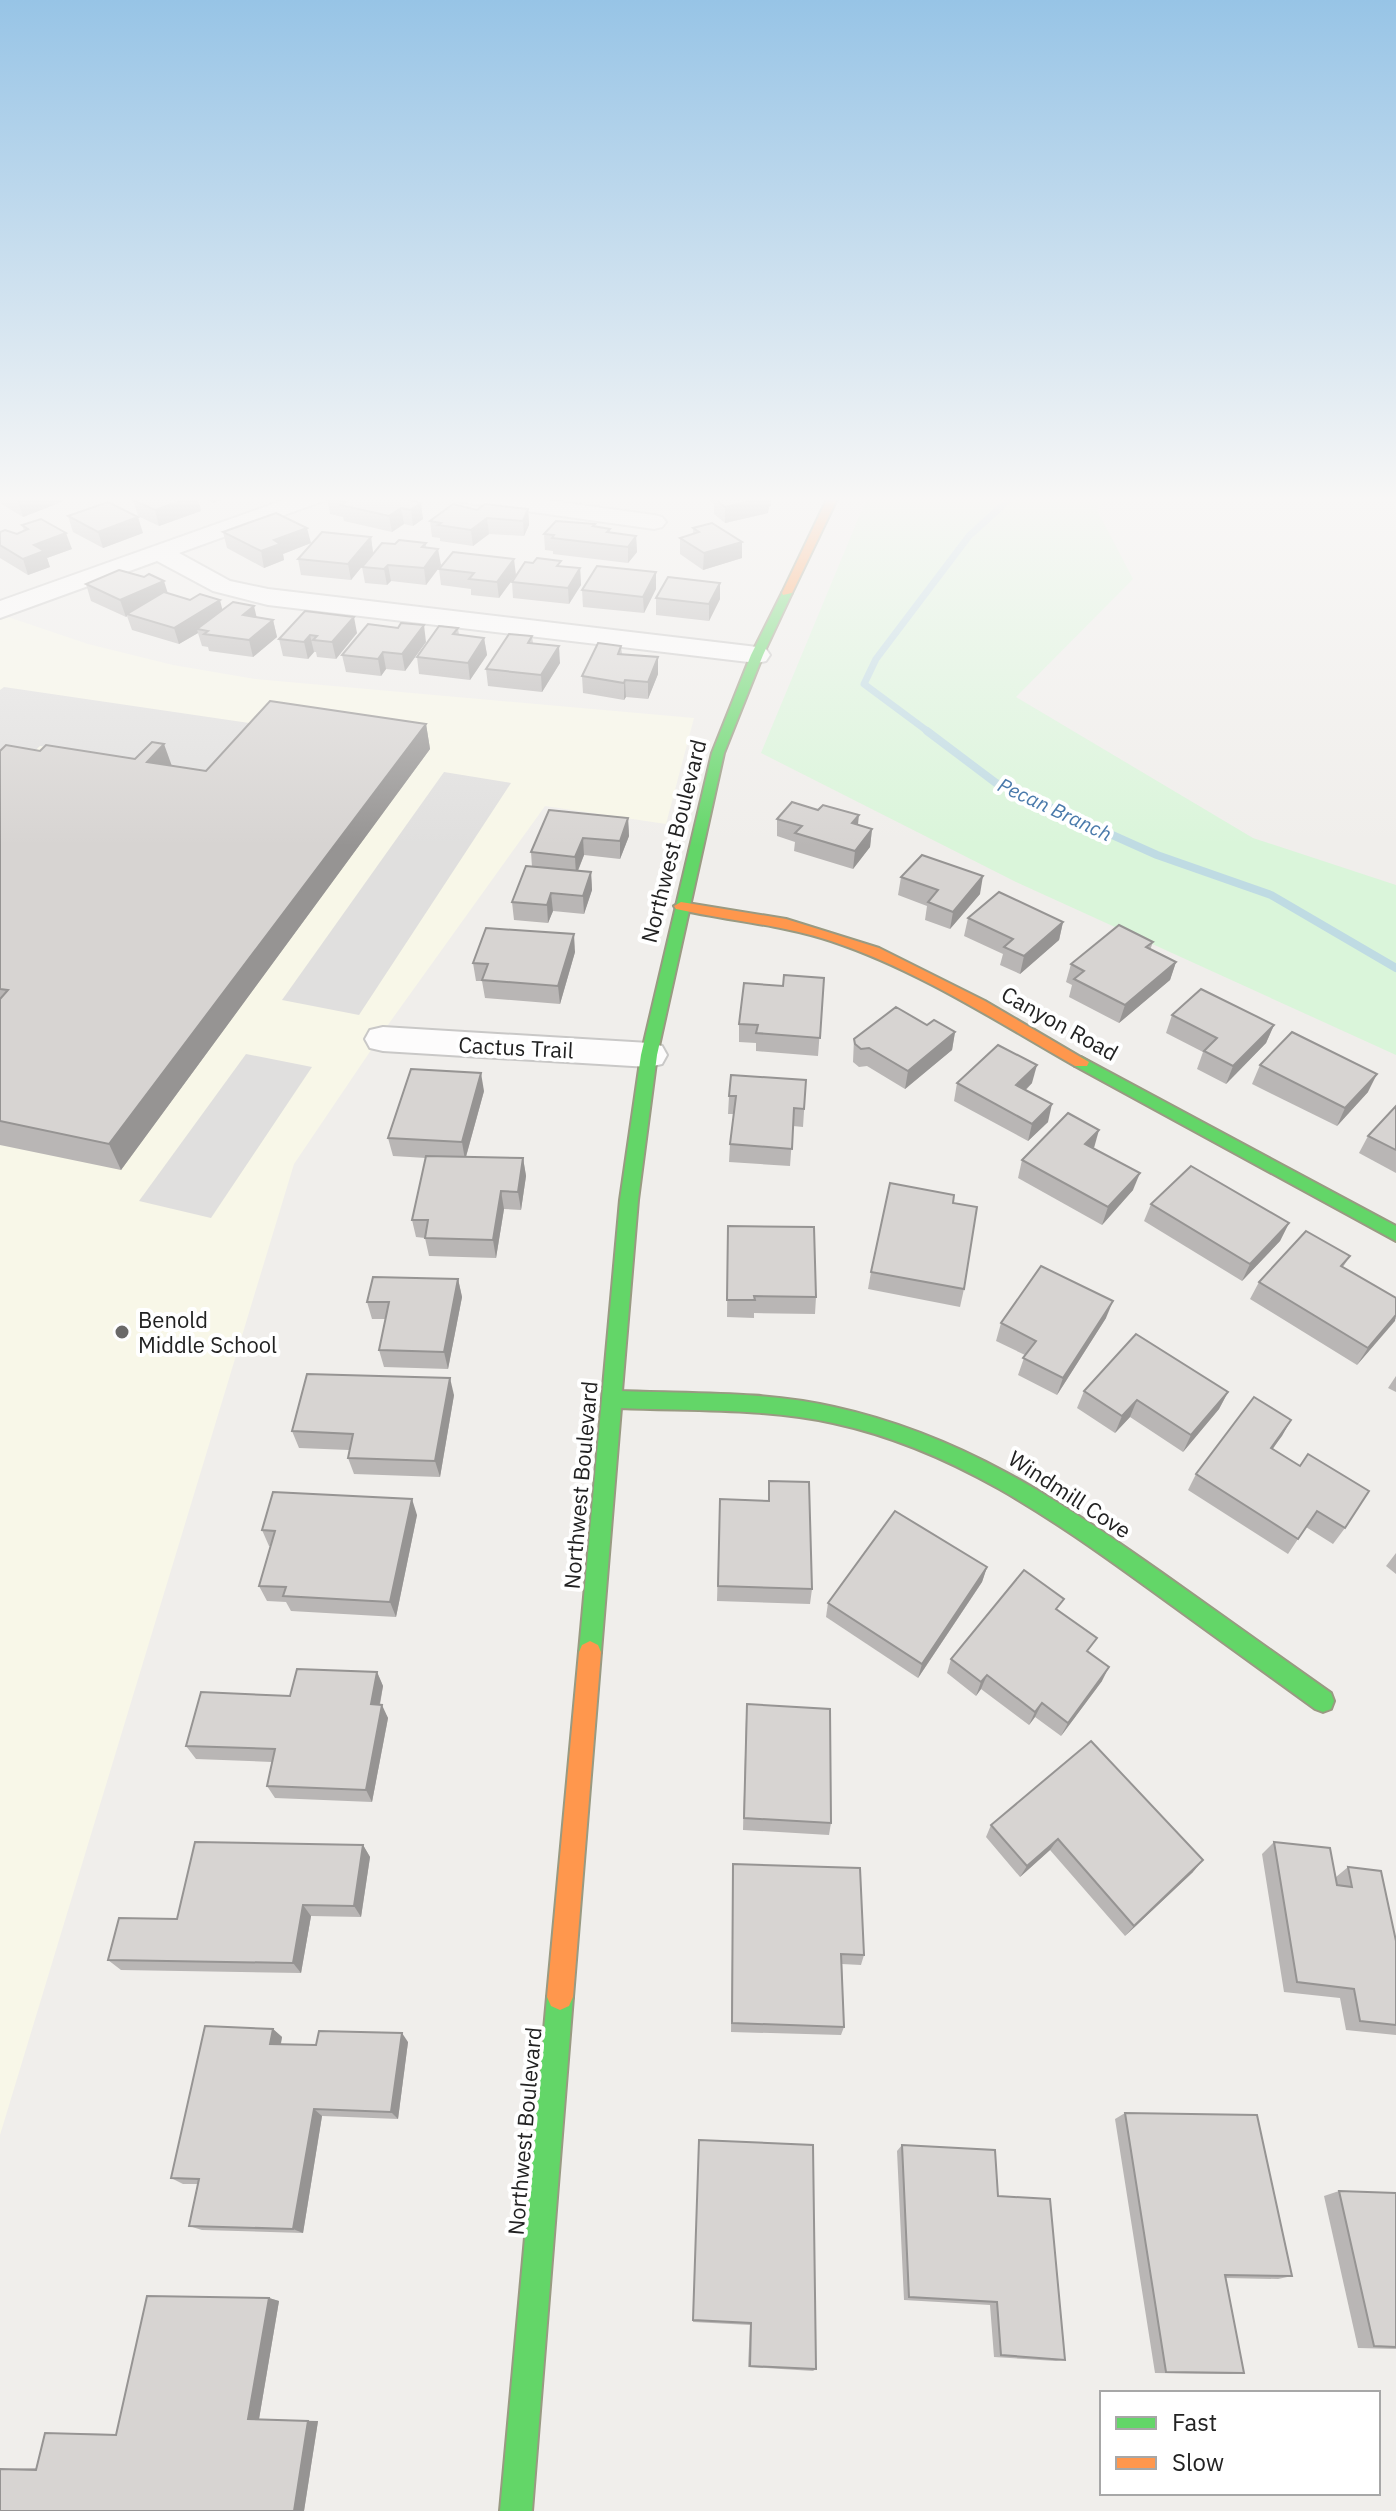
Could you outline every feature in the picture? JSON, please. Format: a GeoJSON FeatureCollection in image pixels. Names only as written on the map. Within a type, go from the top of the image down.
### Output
{"type":"FeatureCollection","features":[{"type":"Feature","properties":{"kind":"street"},"geometry":{"type":"LineString","coordinates":[[396,612],[757,655]]}},
{"type":"Feature","properties":{"kind":"street","name":"Northwest Boulevard"},"geometry":{"type":"LineString","coordinates":[[516,2511],[629,1200],[649,1055],[681,906],[723,738],[778,612]]}},
{"type":"Feature","properties":{"kind":"street","name":"Canyon Road"},"geometry":{"type":"LineString","coordinates":[[681,906],[802,927],[866,949],[938,984],[1396,1234]]}},
{"type":"Feature","properties":{"kind":"street","name":"Cactus Trail"},"geometry":{"type":"LineString","coordinates":[[383,1039],[649,1055]]}},
{"type":"Feature","properties":{"kind":"street","name":"Windmill Cove"},"geometry":{"type":"LineString","coordinates":[[611,1399],[792,1408],[872,1426],[975,1463],[1026,1490],[1069,1519],[1323,1701]]}},
{"type":"Feature","properties":{"kind":"shaded area","name":"Benold Middle School"},"geometry":{"type":"Polygon","coordinates":[[[5,616],[88,644],[173,665],[255,679],[694,718],[666,824],[545,806],[390,1022],[294,1164],[0,2135],[0,618],[5,616]]]}},
{"type":"Feature","properties":{"kind":"shaded area"},"geometry":{"type":"Polygon","coordinates":[[[4,687],[262,725],[220,773],[40,746],[0,783],[0,690],[4,687]]]}},
{"type":"Feature","properties":{"kind":"shaded area"},"geometry":{"type":"Polygon","coordinates":[[[444,772],[511,783],[359,1015],[282,1000],[444,772]]]}},
{"type":"Feature","properties":{"kind":"shaded area"},"geometry":{"type":"Polygon","coordinates":[[[246,1054],[312,1067],[211,1218],[139,1201],[246,1054]]]}},
{"type":"Feature","properties":{"kind":"green space"},"geometry":{"type":"Polygon","coordinates":[[[819,612],[1100,612],[1016,697],[1253,838],[1396,885],[1396,1055],[1016,882],[761,753],[819,612]]]}},
{"type":"Feature","properties":{"kind":"building"},"geometry":{"type":"Polygon","coordinates":[[[130,612],[200,612],[174,628],[127,614],[130,612]]]}},
{"type":"Feature","properties":{"kind":"building"},"geometry":{"type":"Polygon","coordinates":[[[219,612],[246,612],[243,615],[273,620],[249,640],[204,634],[208,631],[197,629],[219,612]]]}},
{"type":"Feature","properties":{"kind":"building"},"geometry":{"type":"Polygon","coordinates":[[[304,612],[354,617],[332,642],[313,640],[317,636],[310,635],[304,642],[279,639],[304,612]]]}},
{"type":"Feature","properties":{"kind":"building"},"geometry":{"type":"Polygon","coordinates":[[[401,623],[424,625],[402,654],[383,652],[378,659],[342,655],[368,624],[398,628],[401,623]]]}},
{"type":"Feature","properties":{"kind":"building"},"geometry":{"type":"Polygon","coordinates":[[[439,626],[458,628],[453,634],[484,638],[468,663],[417,657],[439,626]]]}},
{"type":"Feature","properties":{"kind":"building"},"geometry":{"type":"Polygon","coordinates":[[[509,634],[532,636],[528,643],[559,646],[541,675],[486,669],[509,634]]]}},
{"type":"Feature","properties":{"kind":"building"},"geometry":{"type":"Polygon","coordinates":[[[598,643],[621,646],[618,654],[658,657],[648,682],[625,680],[624,683],[582,676],[598,643]]]}},
{"type":"Feature","properties":{"kind":"building"},"geometry":{"type":"Polygon","coordinates":[[[270,701],[426,724],[109,1144],[0,1121],[0,999],[8,990],[0,989],[0,751],[6,745],[40,751],[46,745],[135,759],[152,742],[164,744],[147,762],[206,771],[270,701]]]}},
{"type":"Feature","properties":{"kind":"building"},"geometry":{"type":"Polygon","coordinates":[[[792,802],[818,810],[823,805],[859,815],[852,823],[872,829],[855,851],[795,833],[802,826],[777,819],[792,802]]]}},
{"type":"Feature","properties":{"kind":"building"},"geometry":{"type":"Polygon","coordinates":[[[549,810],[628,818],[620,841],[583,838],[575,857],[531,852],[549,810]]]}},
{"type":"Feature","properties":{"kind":"building"},"geometry":{"type":"Polygon","coordinates":[[[922,855],[983,876],[953,912],[928,902],[938,890],[901,877],[922,855]]]}},
{"type":"Feature","properties":{"kind":"building"},"geometry":{"type":"Polygon","coordinates":[[[526,866],[591,872],[583,896],[551,893],[547,905],[512,902],[526,866]]]}},
{"type":"Feature","properties":{"kind":"building"},"geometry":{"type":"Polygon","coordinates":[[[999,892],[1063,922],[1024,956],[1004,947],[1013,939],[968,918],[999,892]]]}},
{"type":"Feature","properties":{"kind":"building"},"geometry":{"type":"Polygon","coordinates":[[[1119,925],[1153,942],[1146,947],[1176,962],[1125,1005],[1074,979],[1084,971],[1071,964],[1119,925]]]}},
{"type":"Feature","properties":{"kind":"building"},"geometry":{"type":"Polygon","coordinates":[[[486,928],[574,934],[558,986],[482,980],[488,964],[473,963],[486,928]]]}},
{"type":"Feature","properties":{"kind":"building"},"geometry":{"type":"Polygon","coordinates":[[[784,975],[824,978],[820,1038],[756,1033],[758,1025],[739,1024],[744,983],[783,986],[784,975]]]}},
{"type":"Feature","properties":{"kind":"building"},"geometry":{"type":"Polygon","coordinates":[[[1201,989],[1274,1025],[1233,1066],[1204,1051],[1217,1038],[1172,1015],[1201,989]]]}},
{"type":"Feature","properties":{"kind":"building"},"geometry":{"type":"Polygon","coordinates":[[[896,1007],[927,1025],[934,1020],[955,1032],[908,1071],[869,1048],[861,1049],[854,1039],[896,1007]]]}},
{"type":"Feature","properties":{"kind":"building"},"geometry":{"type":"Polygon","coordinates":[[[1292,1032],[1377,1074],[1345,1108],[1260,1065],[1292,1032]]]}},
{"type":"Feature","properties":{"kind":"building"},"geometry":{"type":"Polygon","coordinates":[[[998,1045],[1037,1065],[1016,1085],[1052,1104],[1032,1124],[957,1083],[998,1045]]]}},
{"type":"Feature","properties":{"kind":"building"},"geometry":{"type":"Polygon","coordinates":[[[411,1069],[481,1073],[462,1142],[388,1138],[411,1069]]]}},
{"type":"Feature","properties":{"kind":"building"},"geometry":{"type":"Polygon","coordinates":[[[731,1075],[806,1080],[804,1109],[794,1108],[792,1149],[730,1144],[736,1096],[729,1096],[731,1075]]]}},
{"type":"Feature","properties":{"kind":"building"},"geometry":{"type":"Polygon","coordinates":[[[1396,1106],[1396,1150],[1368,1136],[1396,1106]]]}},
{"type":"Feature","properties":{"kind":"building"},"geometry":{"type":"Polygon","coordinates":[[[1068,1113],[1099,1130],[1085,1144],[1140,1173],[1108,1207],[1022,1160],[1068,1113]]]}},
{"type":"Feature","properties":{"kind":"building"},"geometry":{"type":"Polygon","coordinates":[[[426,1156],[523,1158],[518,1192],[501,1191],[493,1240],[425,1238],[428,1220],[412,1220],[426,1156]]]}},
{"type":"Feature","properties":{"kind":"building"},"geometry":{"type":"Polygon","coordinates":[[[1191,1166],[1289,1223],[1250,1264],[1151,1204],[1191,1166]]]}},
{"type":"Feature","properties":{"kind":"building"},"geometry":{"type":"Polygon","coordinates":[[[890,1183],[954,1195],[953,1203],[977,1207],[964,1289],[871,1272],[890,1183]]]}},
{"type":"Feature","properties":{"kind":"building"},"geometry":{"type":"Polygon","coordinates":[[[728,1226],[814,1227],[816,1297],[754,1296],[755,1300],[727,1300],[728,1226]]]}},
{"type":"Feature","properties":{"kind":"building"},"geometry":{"type":"Polygon","coordinates":[[[1306,1231],[1350,1256],[1341,1266],[1396,1298],[1396,1315],[1368,1348],[1259,1282],[1306,1231]]]}},
{"type":"Feature","properties":{"kind":"building"},"geometry":{"type":"Polygon","coordinates":[[[1041,1266],[1113,1301],[1063,1378],[1023,1358],[1036,1341],[1001,1323],[1041,1266]]]}},
{"type":"Feature","properties":{"kind":"building"},"geometry":{"type":"Polygon","coordinates":[[[373,1277],[458,1279],[444,1352],[379,1350],[389,1302],[367,1302],[373,1277]]]}},
{"type":"Feature","properties":{"kind":"building"},"geometry":{"type":"Polygon","coordinates":[[[1136,1334],[1228,1392],[1191,1435],[1137,1400],[1122,1416],[1084,1391],[1136,1334]]]}},
{"type":"Feature","properties":{"kind":"building"},"geometry":{"type":"Polygon","coordinates":[[[307,1374],[450,1378],[435,1461],[348,1458],[353,1434],[292,1431],[307,1374]]]}},
{"type":"Feature","properties":{"kind":"building"},"geometry":{"type":"Polygon","coordinates":[[[1254,1397],[1291,1420],[1271,1448],[1300,1466],[1308,1454],[1369,1491],[1345,1528],[1317,1511],[1298,1539],[1196,1474],[1254,1397]]]}},
{"type":"Feature","properties":{"kind":"building"},"geometry":{"type":"Polygon","coordinates":[[[769,1481],[809,1482],[812,1589],[718,1586],[720,1499],[769,1501],[769,1481]]]}},
{"type":"Feature","properties":{"kind":"building"},"geometry":{"type":"Polygon","coordinates":[[[273,1492],[412,1499],[390,1602],[283,1596],[286,1587],[259,1586],[275,1531],[262,1530],[273,1492]]]}},
{"type":"Feature","properties":{"kind":"building"},"geometry":{"type":"Polygon","coordinates":[[[895,1511],[987,1567],[922,1664],[828,1603],[895,1511]]]}},
{"type":"Feature","properties":{"kind":"building"},"geometry":{"type":"Polygon","coordinates":[[[1024,1570],[1064,1599],[1056,1609],[1097,1638],[1087,1651],[1109,1667],[1068,1723],[1042,1703],[1035,1712],[987,1675],[981,1682],[951,1659],[1024,1570]]]}},
{"type":"Feature","properties":{"kind":"building"},"geometry":{"type":"Polygon","coordinates":[[[297,1669],[377,1672],[371,1704],[382,1705],[366,1790],[267,1786],[275,1749],[186,1746],[201,1692],[290,1696],[297,1669]]]}},
{"type":"Feature","properties":{"kind":"building"},"geometry":{"type":"Polygon","coordinates":[[[747,1704],[830,1709],[831,1823],[744,1818],[747,1704]]]}},
{"type":"Feature","properties":{"kind":"building"},"geometry":{"type":"Polygon","coordinates":[[[1091,1741],[1203,1860],[1134,1926],[1058,1839],[1027,1866],[991,1825],[1091,1741]]]}},
{"type":"Feature","properties":{"kind":"building"},"geometry":{"type":"Polygon","coordinates":[[[195,1842],[363,1845],[354,1906],[303,1905],[293,1963],[108,1960],[119,1918],[177,1919],[195,1842]]]}},
{"type":"Feature","properties":{"kind":"building"},"geometry":{"type":"Polygon","coordinates":[[[1274,1842],[1330,1848],[1337,1885],[1352,1887],[1348,1867],[1381,1871],[1396,1941],[1396,2025],[1360,2021],[1354,1989],[1297,1982],[1274,1842]]]}},
{"type":"Feature","properties":{"kind":"building"},"geometry":{"type":"Polygon","coordinates":[[[733,1864],[860,1868],[864,1955],[841,1954],[844,2027],[732,2023],[733,1864]]]}},
{"type":"Feature","properties":{"kind":"building"},"geometry":{"type":"Polygon","coordinates":[[[205,2026],[273,2029],[270,2044],[316,2045],[319,2031],[402,2033],[391,2112],[314,2109],[293,2229],[189,2226],[199,2179],[171,2178],[205,2026]]]}},
{"type":"Feature","properties":{"kind":"building"},"geometry":{"type":"Polygon","coordinates":[[[1125,2113],[1257,2115],[1292,2276],[1225,2275],[1244,2373],[1166,2372],[1125,2113]]]}},
{"type":"Feature","properties":{"kind":"building"},"geometry":{"type":"Polygon","coordinates":[[[699,2140],[813,2145],[816,2369],[750,2366],[751,2323],[693,2320],[699,2140]]]}},
{"type":"Feature","properties":{"kind":"building"},"geometry":{"type":"Polygon","coordinates":[[[902,2145],[995,2150],[998,2196],[1050,2199],[1065,2360],[1001,2355],[997,2302],[909,2297],[902,2145]]]}},
{"type":"Feature","properties":{"kind":"building"},"geometry":{"type":"Polygon","coordinates":[[[1339,2191],[1396,2193],[1396,2347],[1374,2346],[1339,2191]]]}},
{"type":"Feature","properties":{"kind":"building"},"geometry":{"type":"Polygon","coordinates":[[[147,2296],[269,2298],[248,2419],[308,2421],[294,2511],[0,2511],[0,2469],[36,2470],[45,2433],[116,2435],[147,2296]]]}},
{"type":"Feature","properties":{"kind":"waterway","name":"Pecan Branch"},"geometry":{"type":"LineString","coordinates":[[911,612],[876,659],[864,684],[930,733]]}},
{"type":"Feature","properties":{"kind":"waterway","name":"Pecan Branch"},"geometry":{"type":"LineString","coordinates":[[927,731],[996,783],[1157,855],[1271,895],[1396,968]]}},
{"type":"Feature","properties":{"kind":"traffic: fast"},"geometry":{"type":"LineString","coordinates":[[590,1652],[629,1200],[649,1055],[718,753],[778,612]]}},
{"type":"Feature","properties":{"kind":"traffic: fast"},"geometry":{"type":"LineString","coordinates":[[1081,1062],[1396,1234]]}},
{"type":"Feature","properties":{"kind":"traffic: fast"},"geometry":{"type":"LineString","coordinates":[[611,1399],[794,1408],[867,1423],[938,1448],[1005,1480],[1069,1519],[1323,1701]]}},
{"type":"Feature","properties":{"kind":"traffic: fast"},"geometry":{"type":"LineString","coordinates":[[516,2511],[560,1997]]}},
{"type":"Feature","properties":{"kind":"traffic: slow"},"geometry":{"type":"LineString","coordinates":[[681,906],[786,924],[873,951],[945,986],[1081,1062]]}},
{"type":"Feature","properties":{"kind":"traffic: slow"},"geometry":{"type":"LineString","coordinates":[[560,1997],[590,1652]]}},
{"type":"Feature","properties":{"kind":"place","name":"Benold Middle School"},"geometry":{"type":"Point","coordinates":[122,1332]}}]}
